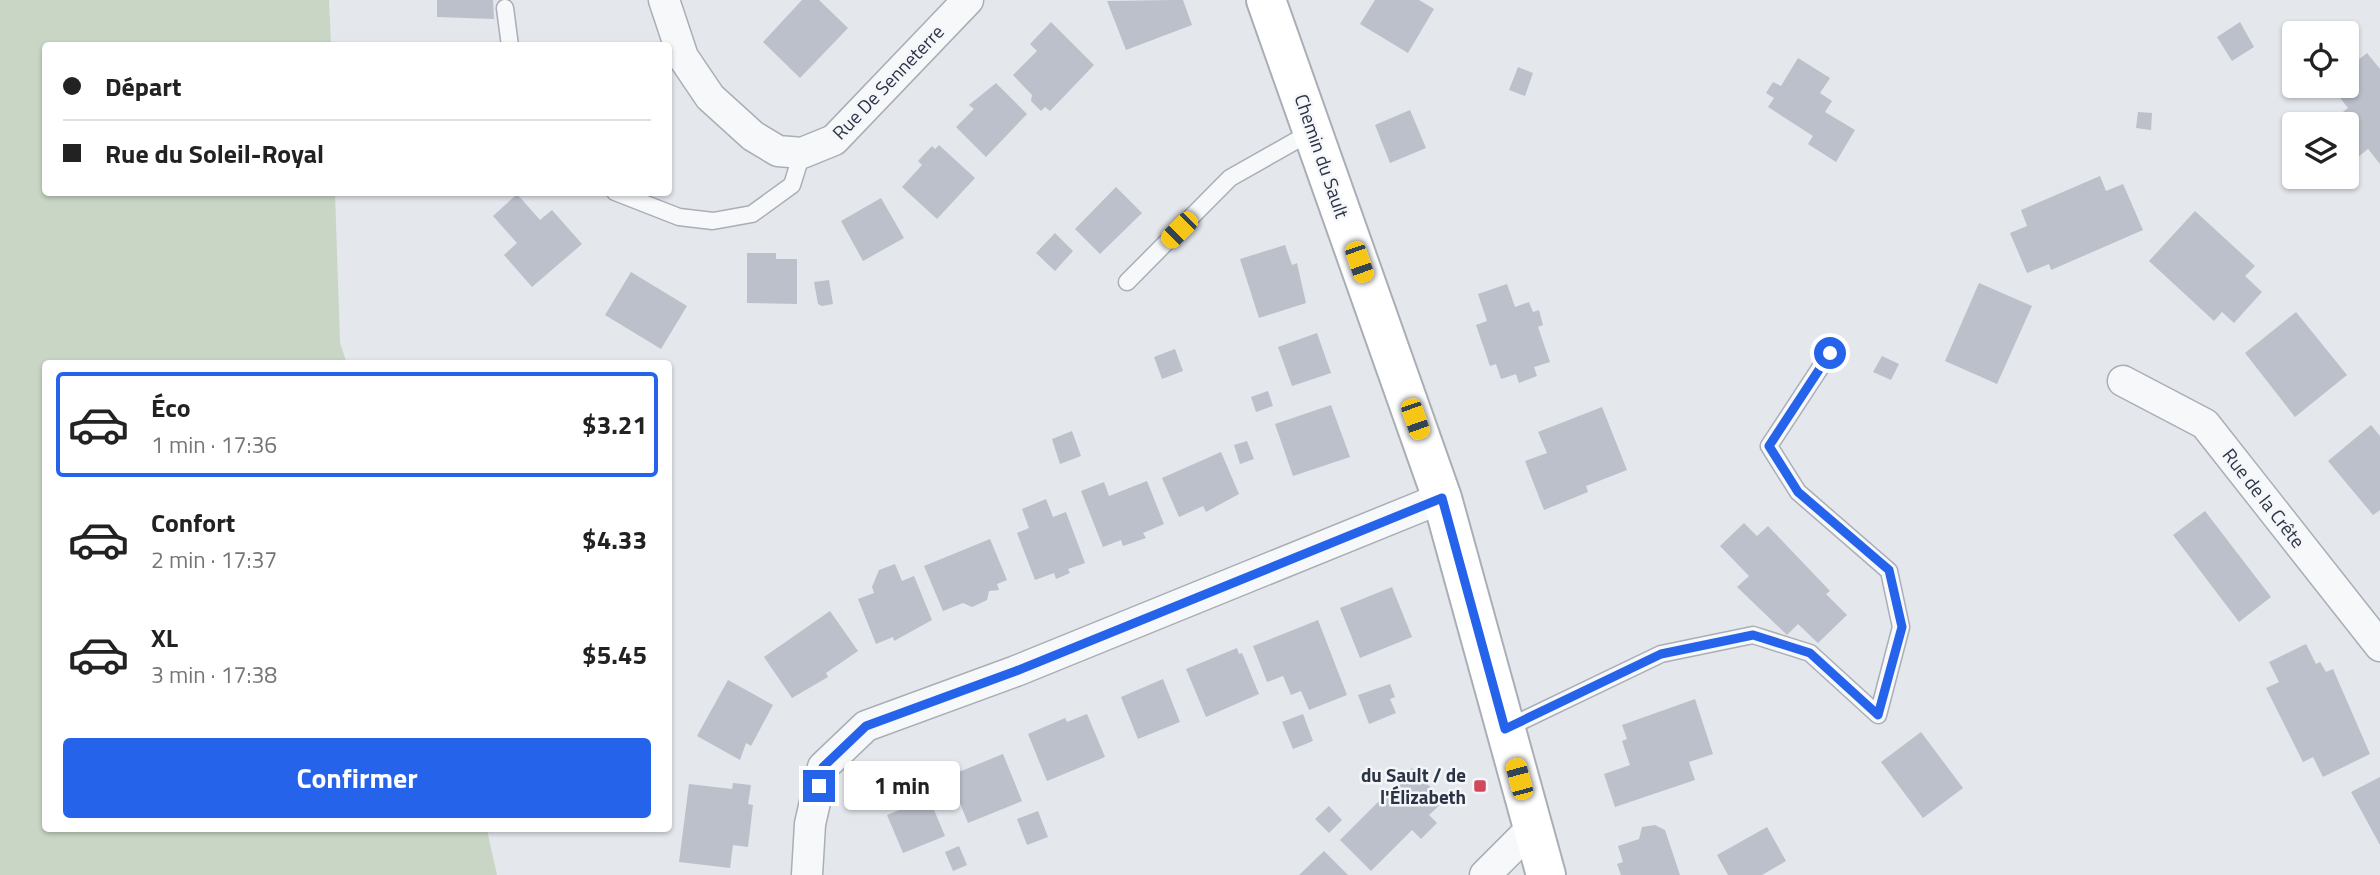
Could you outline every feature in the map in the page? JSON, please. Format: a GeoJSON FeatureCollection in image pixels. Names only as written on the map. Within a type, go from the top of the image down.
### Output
{"type":"FeatureCollection","features":[{"type":"Feature","properties":{"kind":"street"},"geometry":{"type":"LineString","coordinates":[[664,0],[683,57],[710,97],[752,136],[778,151],[802,153]]}},
{"type":"Feature","properties":{"kind":"street","name":"Rue De Senneterre"},"geometry":{"type":"LineString","coordinates":[[802,153],[834,140],[968,0]]}},
{"type":"Feature","properties":{"kind":"street","name":"Chemin du Sault"},"geometry":{"type":"LineString","coordinates":[[1266,0],[1442,498],[1546,875]]}},
{"type":"Feature","properties":{"kind":"street","name":"Rue de la Crête"},"geometry":{"type":"LineString","coordinates":[[2123,381],[2205,424],[2380,646]]}},
{"type":"Feature","properties":{"kind":"street"},"geometry":{"type":"LineString","coordinates":[[807,875],[810,824],[823,767],[866,726],[1016,671],[1442,498]]}},
{"type":"Feature","properties":{"kind":"street"},"geometry":{"type":"LineString","coordinates":[[1485,875],[1532,828]]}},
{"type":"Feature","properties":{"kind":"lane"},"geometry":{"type":"LineString","coordinates":[[505,8],[509,42]]}},
{"type":"Feature","properties":{"kind":"lane"},"geometry":{"type":"LineString","coordinates":[[1127,282],[1230,178],[1313,131]]}},
{"type":"Feature","properties":{"kind":"lane"},"geometry":{"type":"LineString","coordinates":[[625,196],[679,217],[713,221],[752,214],[792,185],[802,153]]}},
{"type":"Feature","properties":{"kind":"lane"},"geometry":{"type":"LineString","coordinates":[[1505,729],[1661,654],[1753,635],[1810,653],[1878,715],[1902,627],[1889,570],[1798,492],[1769,446],[1830,353]]}},
{"type":"Feature","properties":{"kind":"green space"},"geometry":{"type":"Polygon","coordinates":[[[0,0],[329,0],[331,42],[42,42],[42,196],[335,196],[340,343],[346,360],[42,360],[42,832],[487,832],[497,875],[0,875],[0,0]]]}},
{"type":"Feature","properties":{"kind":"building"},"geometry":{"type":"Polygon","coordinates":[[[437,0],[493,0],[494,19],[437,17],[437,0]]]}},
{"type":"Feature","properties":{"kind":"building"},"geometry":{"type":"Polygon","coordinates":[[[802,0],[819,0],[848,28],[800,78],[763,42],[802,0]]]}},
{"type":"Feature","properties":{"kind":"building"},"geometry":{"type":"Polygon","coordinates":[[[1183,0],[1192,25],[1126,50],[1107,1],[1183,0]]]}},
{"type":"Feature","properties":{"kind":"building"},"geometry":{"type":"Polygon","coordinates":[[[1375,0],[1419,0],[1434,9],[1408,53],[1360,24],[1375,0]]]}},
{"type":"Feature","properties":{"kind":"building"},"geometry":{"type":"Polygon","coordinates":[[[1051,22],[1094,65],[1050,111],[1045,107],[1041,111],[1031,101],[1032,95],[1013,75],[1037,51],[1030,44],[1051,22]]]}},
{"type":"Feature","properties":{"kind":"building"},"geometry":{"type":"Polygon","coordinates":[[[2240,22],[2254,47],[2232,61],[2217,37],[2240,22]]]}},
{"type":"Feature","properties":{"kind":"building"},"geometry":{"type":"Polygon","coordinates":[[[2367,53],[2380,69],[2380,164],[2368,149],[2359,156],[2359,112],[2343,112],[2348,108],[2340,98],[2359,98],[2359,59],[2367,53]]]}},
{"type":"Feature","properties":{"kind":"building"},"geometry":{"type":"Polygon","coordinates":[[[1798,58],[1830,78],[1820,93],[1832,101],[1825,112],[1855,130],[1836,162],[1808,144],[1813,136],[1768,107],[1774,98],[1766,93],[1773,82],[1781,86],[1798,58]]]}},
{"type":"Feature","properties":{"kind":"building"},"geometry":{"type":"Polygon","coordinates":[[[1518,67],[1533,73],[1525,96],[1509,90],[1518,67]]]}},
{"type":"Feature","properties":{"kind":"building"},"geometry":{"type":"Polygon","coordinates":[[[996,83],[1027,114],[986,157],[956,127],[974,109],[969,105],[996,83]]]}},
{"type":"Feature","properties":{"kind":"building"},"geometry":{"type":"Polygon","coordinates":[[[1410,110],[1426,148],[1390,163],[1375,125],[1410,110]]]}},
{"type":"Feature","properties":{"kind":"building"},"geometry":{"type":"Polygon","coordinates":[[[2138,112],[2152,113],[2151,130],[2136,128],[2138,112]]]}},
{"type":"Feature","properties":{"kind":"building"},"geometry":{"type":"Polygon","coordinates":[[[939,145],[975,178],[937,219],[902,187],[922,165],[918,161],[932,146],[935,149],[939,145]]]}},
{"type":"Feature","properties":{"kind":"building"},"geometry":{"type":"Polygon","coordinates":[[[2100,176],[2106,191],[2123,184],[2143,230],[2051,270],[2049,264],[2027,273],[2010,233],[2027,226],[2021,210],[2100,176]]]}},
{"type":"Feature","properties":{"kind":"building"},"geometry":{"type":"Polygon","coordinates":[[[1116,187],[1142,213],[1100,254],[1075,229],[1116,187]]]}},
{"type":"Feature","properties":{"kind":"building"},"geometry":{"type":"Polygon","coordinates":[[[515,196],[519,196],[540,220],[552,210],[582,244],[532,287],[504,255],[517,243],[493,216],[515,196]]]}},
{"type":"Feature","properties":{"kind":"building"},"geometry":{"type":"Polygon","coordinates":[[[881,198],[904,238],[863,261],[841,221],[881,198]]]}},
{"type":"Feature","properties":{"kind":"building"},"geometry":{"type":"Polygon","coordinates":[[[2195,211],[2255,266],[2245,276],[2262,292],[2234,323],[2222,312],[2214,321],[2149,261],[2195,211]]]}},
{"type":"Feature","properties":{"kind":"building"},"geometry":{"type":"Polygon","coordinates":[[[1055,233],[1073,251],[1055,271],[1036,253],[1055,233]]]}},
{"type":"Feature","properties":{"kind":"building"},"geometry":{"type":"Polygon","coordinates":[[[1285,245],[1292,265],[1297,263],[1306,303],[1259,318],[1240,259],[1285,245]]]}},
{"type":"Feature","properties":{"kind":"building"},"geometry":{"type":"Polygon","coordinates":[[[747,253],[776,253],[776,259],[797,259],[797,304],[747,303],[747,253]]]}},
{"type":"Feature","properties":{"kind":"building"},"geometry":{"type":"Polygon","coordinates":[[[631,272],[687,306],[661,349],[605,315],[631,272]]]}},
{"type":"Feature","properties":{"kind":"building"},"geometry":{"type":"Polygon","coordinates":[[[829,280],[833,304],[822,306],[818,304],[814,282],[829,280]]]}},
{"type":"Feature","properties":{"kind":"building"},"geometry":{"type":"Polygon","coordinates":[[[1979,283],[2032,306],[1997,384],[1945,361],[1979,283]]]}},
{"type":"Feature","properties":{"kind":"building"},"geometry":{"type":"Polygon","coordinates":[[[1507,284],[1515,307],[1529,302],[1533,312],[1539,310],[1543,325],[1538,327],[1550,362],[1534,367],[1537,376],[1519,383],[1516,374],[1501,379],[1496,364],[1490,366],[1476,325],[1487,321],[1478,294],[1507,284]]]}},
{"type":"Feature","properties":{"kind":"building"},"geometry":{"type":"Polygon","coordinates":[[[2296,312],[2347,375],[2295,417],[2245,353],[2296,312]]]}},
{"type":"Feature","properties":{"kind":"building"},"geometry":{"type":"Polygon","coordinates":[[[1317,333],[1331,373],[1292,386],[1278,347],[1317,333]]]}},
{"type":"Feature","properties":{"kind":"building"},"geometry":{"type":"Polygon","coordinates":[[[1175,349],[1183,371],[1162,379],[1154,357],[1175,349]]]}},
{"type":"Feature","properties":{"kind":"building"},"geometry":{"type":"Polygon","coordinates":[[[1882,356],[1899,364],[1891,380],[1873,372],[1882,356]]]}},
{"type":"Feature","properties":{"kind":"building"},"geometry":{"type":"Polygon","coordinates":[[[1268,391],[1273,406],[1256,412],[1251,397],[1268,391]]]}},
{"type":"Feature","properties":{"kind":"building"},"geometry":{"type":"Polygon","coordinates":[[[1331,405],[1350,457],[1293,476],[1275,424],[1331,405]]]}},
{"type":"Feature","properties":{"kind":"building"},"geometry":{"type":"Polygon","coordinates":[[[1602,407],[1627,470],[1586,486],[1588,492],[1544,510],[1525,461],[1547,453],[1538,432],[1602,407]]]}},
{"type":"Feature","properties":{"kind":"building"},"geometry":{"type":"Polygon","coordinates":[[[2371,425],[2380,436],[2380,510],[2373,515],[2328,461],[2371,425]]]}},
{"type":"Feature","properties":{"kind":"building"},"geometry":{"type":"Polygon","coordinates":[[[1072,431],[1081,456],[1060,464],[1052,439],[1072,431]]]}},
{"type":"Feature","properties":{"kind":"building"},"geometry":{"type":"Polygon","coordinates":[[[1247,441],[1254,459],[1240,464],[1234,445],[1247,441]]]}},
{"type":"Feature","properties":{"kind":"building"},"geometry":{"type":"Polygon","coordinates":[[[1221,452],[1239,494],[1206,512],[1203,506],[1179,517],[1162,478],[1221,452]]]}},
{"type":"Feature","properties":{"kind":"building"},"geometry":{"type":"Polygon","coordinates":[[[1147,481],[1164,524],[1143,533],[1146,538],[1123,546],[1121,540],[1103,547],[1081,491],[1104,482],[1109,496],[1147,481]]]}},
{"type":"Feature","properties":{"kind":"building"},"geometry":{"type":"Polygon","coordinates":[[[1046,499],[1053,517],[1066,512],[1085,563],[1068,569],[1070,573],[1056,579],[1054,573],[1035,580],[1017,533],[1029,528],[1022,509],[1046,499]]]}},
{"type":"Feature","properties":{"kind":"building"},"geometry":{"type":"Polygon","coordinates":[[[2205,511],[2271,597],[2239,622],[2173,535],[2205,511]]]}},
{"type":"Feature","properties":{"kind":"building"},"geometry":{"type":"Polygon","coordinates":[[[1744,523],[1757,536],[1768,526],[1830,591],[1826,594],[1847,615],[1818,643],[1798,624],[1787,635],[1737,587],[1749,576],[1720,546],[1744,523]]]}},
{"type":"Feature","properties":{"kind":"building"},"geometry":{"type":"Polygon","coordinates":[[[990,539],[1007,580],[997,584],[999,590],[989,591],[987,600],[972,607],[963,603],[943,611],[924,566],[990,539]]]}},
{"type":"Feature","properties":{"kind":"building"},"geometry":{"type":"Polygon","coordinates":[[[895,564],[902,581],[914,576],[932,620],[894,641],[893,637],[876,644],[858,599],[874,593],[872,587],[879,570],[895,564]]]}},
{"type":"Feature","properties":{"kind":"building"},"geometry":{"type":"Polygon","coordinates":[[[1392,587],[1412,637],[1360,658],[1340,608],[1392,587]]]}},
{"type":"Feature","properties":{"kind":"building"},"geometry":{"type":"Polygon","coordinates":[[[830,611],[858,651],[826,673],[828,677],[792,698],[764,657],[830,611]]]}},
{"type":"Feature","properties":{"kind":"building"},"geometry":{"type":"Polygon","coordinates":[[[1318,620],[1347,695],[1309,710],[1301,691],[1291,695],[1283,676],[1267,682],[1253,646],[1318,620]]]}},
{"type":"Feature","properties":{"kind":"building"},"geometry":{"type":"Polygon","coordinates":[[[2306,644],[2316,664],[2320,662],[2326,672],[2333,669],[2370,754],[2323,777],[2313,757],[2303,762],[2266,688],[2279,682],[2269,662],[2306,644]]]}},
{"type":"Feature","properties":{"kind":"building"},"geometry":{"type":"Polygon","coordinates":[[[1237,648],[1239,654],[1242,653],[1259,694],[1206,717],[1186,669],[1237,648]]]}},
{"type":"Feature","properties":{"kind":"building"},"geometry":{"type":"Polygon","coordinates":[[[1163,679],[1180,722],[1138,739],[1121,697],[1163,679]]]}},
{"type":"Feature","properties":{"kind":"building"},"geometry":{"type":"Polygon","coordinates":[[[728,680],[773,705],[751,746],[746,743],[740,760],[697,736],[728,680]]]}},
{"type":"Feature","properties":{"kind":"building"},"geometry":{"type":"Polygon","coordinates":[[[1390,684],[1395,697],[1390,699],[1396,713],[1369,724],[1358,695],[1390,684]]]}},
{"type":"Feature","properties":{"kind":"building"},"geometry":{"type":"Polygon","coordinates":[[[1695,699],[1713,754],[1689,762],[1695,780],[1615,807],[1604,774],[1630,765],[1622,741],[1627,739],[1622,725],[1695,699]]]}},
{"type":"Feature","properties":{"kind":"building"},"geometry":{"type":"Polygon","coordinates":[[[1087,714],[1105,757],[1047,781],[1028,734],[1065,718],[1067,722],[1087,714]]]}},
{"type":"Feature","properties":{"kind":"building"},"geometry":{"type":"Polygon","coordinates":[[[1303,714],[1313,741],[1293,749],[1282,722],[1303,714]]]}},
{"type":"Feature","properties":{"kind":"building"},"geometry":{"type":"Polygon","coordinates":[[[1921,732],[1963,788],[1923,818],[1881,762],[1921,732]]]}},
{"type":"Feature","properties":{"kind":"building"},"geometry":{"type":"Polygon","coordinates":[[[1003,754],[1022,801],[968,823],[949,776],[1003,754]]]}},
{"type":"Feature","properties":{"kind":"building"},"geometry":{"type":"Polygon","coordinates":[[[1412,768],[1444,801],[1429,815],[1437,823],[1421,839],[1412,830],[1371,871],[1340,840],[1412,768]]]}},
{"type":"Feature","properties":{"kind":"building"},"geometry":{"type":"Polygon","coordinates":[[[2380,777],[2380,845],[2351,792],[2380,777]]]}},
{"type":"Feature","properties":{"kind":"building"},"geometry":{"type":"Polygon","coordinates":[[[733,783],[751,785],[748,804],[753,805],[748,847],[733,845],[730,868],[679,862],[689,784],[732,789],[733,783]]]}},
{"type":"Feature","properties":{"kind":"building"},"geometry":{"type":"Polygon","coordinates":[[[929,798],[945,836],[903,853],[887,815],[929,798]]]}},
{"type":"Feature","properties":{"kind":"building"},"geometry":{"type":"Polygon","coordinates":[[[1329,806],[1342,820],[1329,833],[1315,819],[1329,806]]]}},
{"type":"Feature","properties":{"kind":"building"},"geometry":{"type":"Polygon","coordinates":[[[1038,811],[1048,837],[1027,845],[1017,819],[1038,811]]]}},
{"type":"Feature","properties":{"kind":"building"},"geometry":{"type":"Polygon","coordinates":[[[1655,825],[1665,830],[1680,875],[1621,875],[1617,864],[1623,862],[1618,846],[1639,839],[1642,827],[1655,825]]]}},
{"type":"Feature","properties":{"kind":"building"},"geometry":{"type":"Polygon","coordinates":[[[1767,827],[1786,861],[1762,875],[1728,875],[1717,855],[1767,827]]]}},
{"type":"Feature","properties":{"kind":"building"},"geometry":{"type":"Polygon","coordinates":[[[959,846],[967,865],[953,871],[945,852],[959,846]]]}},
{"type":"Feature","properties":{"kind":"building"},"geometry":{"type":"Polygon","coordinates":[[[1324,851],[1348,875],[1299,875],[1324,851]]]}},
{"type":"Feature","properties":{"kind":"place","name":"du Sault / de l'Élizabeth"},"geometry":{"type":"Point","coordinates":[1480,786]}},
{"type":"Feature","properties":{"kind":"route"},"geometry":{"type":"LineString","coordinates":[[819,786],[823,767],[866,726],[1016,671],[1442,498],[1505,729],[1661,654],[1753,635],[1810,653],[1878,715],[1902,627],[1889,570],[1798,492],[1769,446],[1830,353]]}}]}
